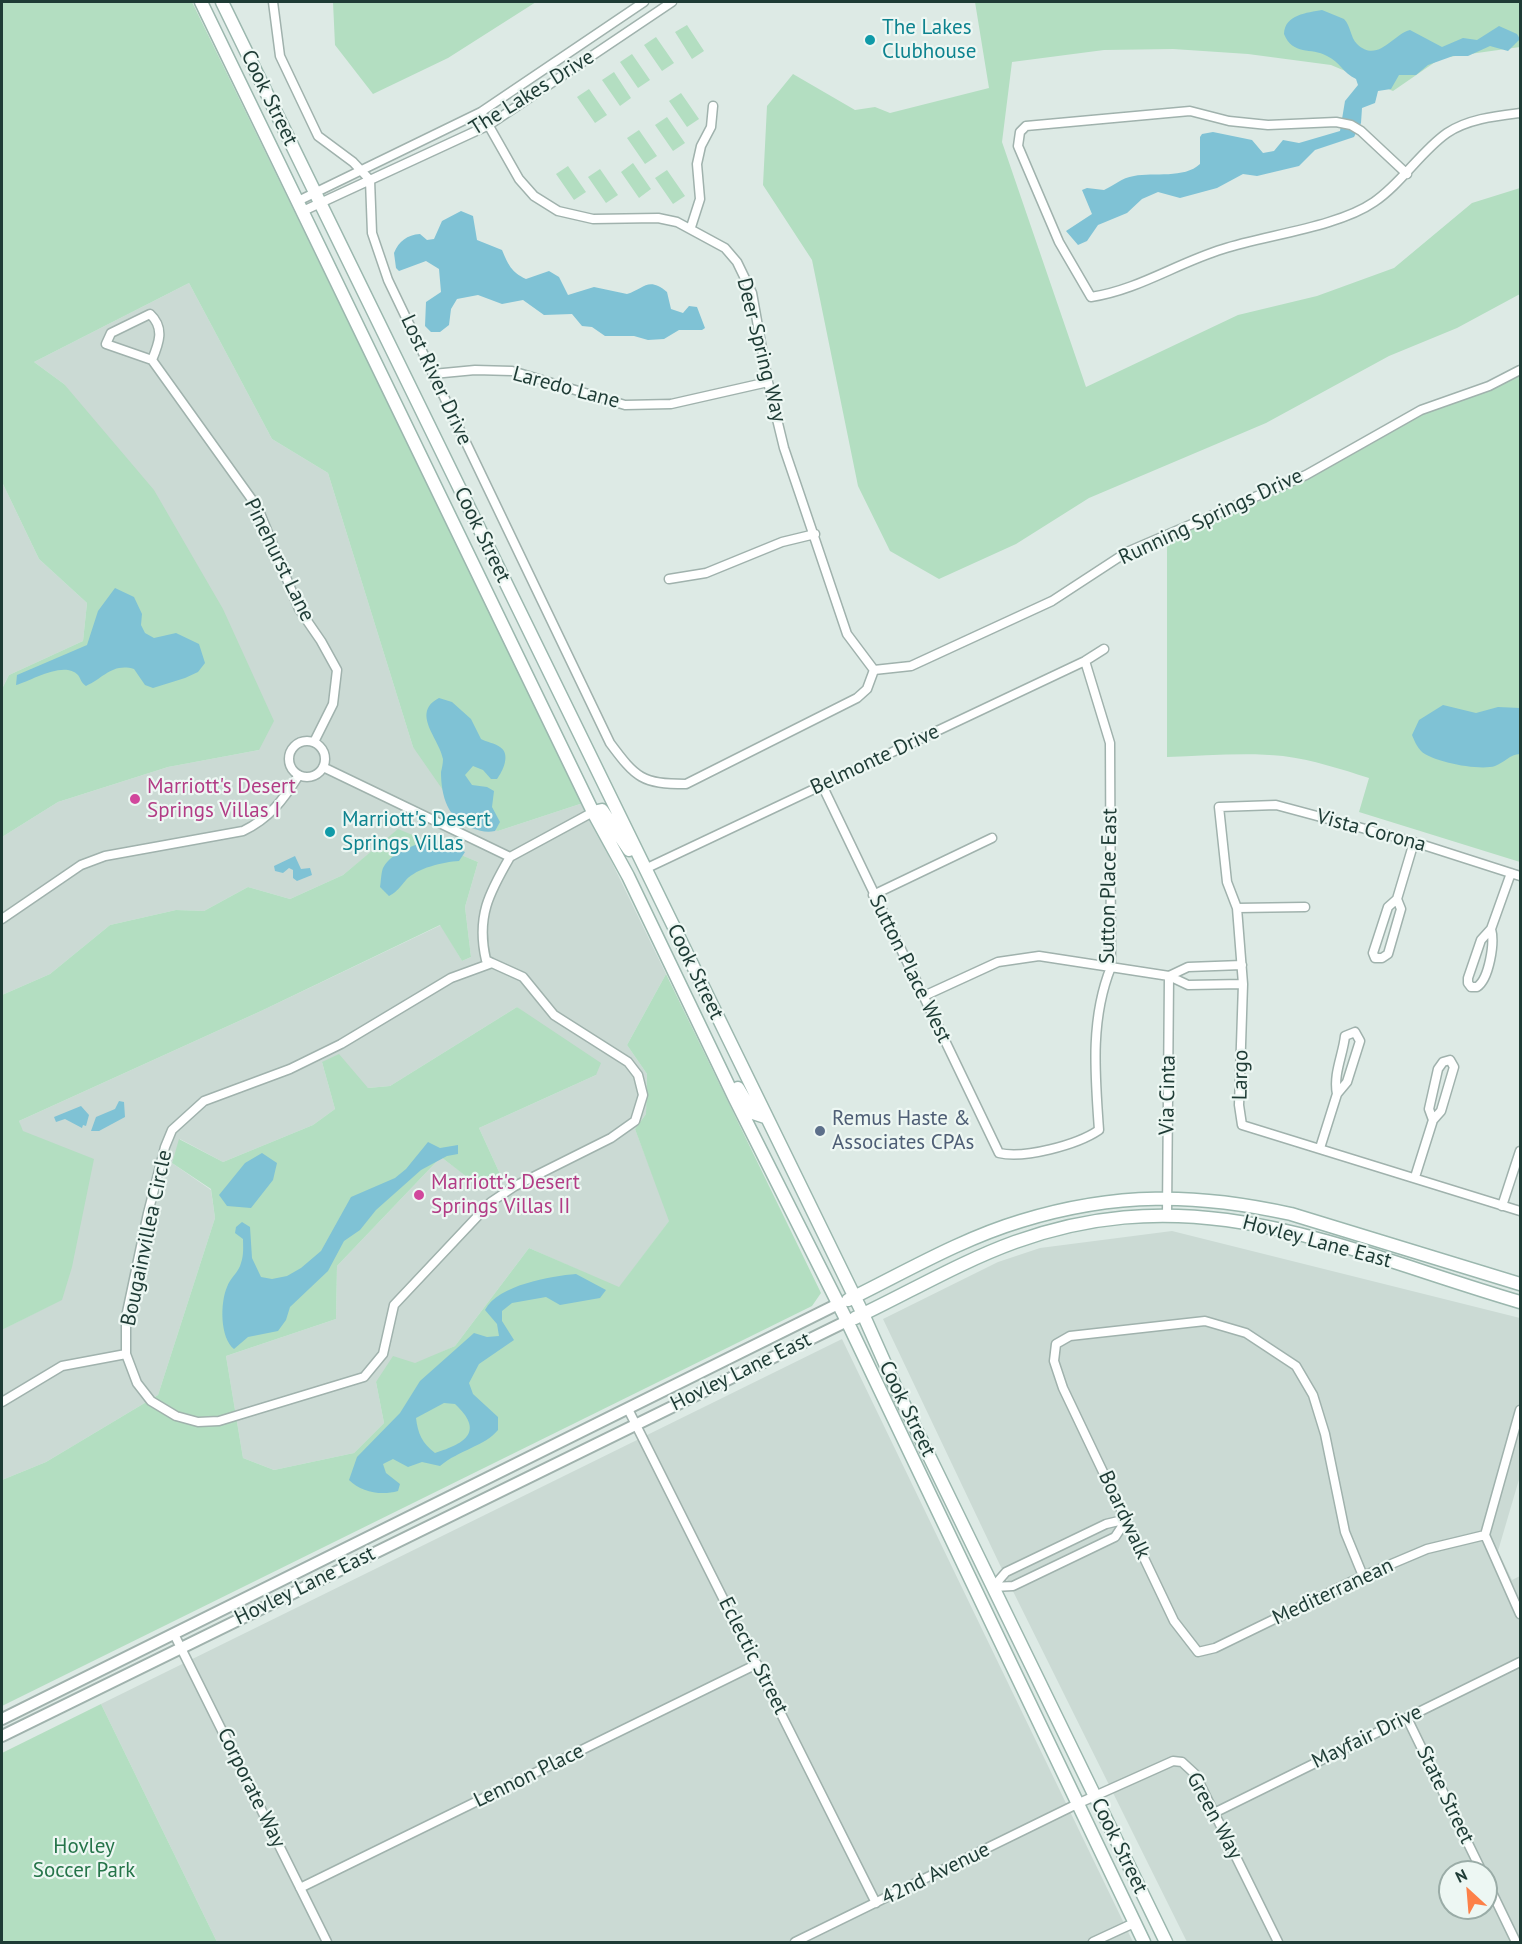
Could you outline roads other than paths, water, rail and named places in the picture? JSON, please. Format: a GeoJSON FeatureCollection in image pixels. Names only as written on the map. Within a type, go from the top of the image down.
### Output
{"type":"FeatureCollection","features":[{"type":"Feature","properties":{"kind":"main road","name":"Cook Street"},"geometry":{"type":"LineString","coordinates":[[201,2],[593,812],[628,876],[847,1321],[1144,1942]]}},
{"type":"Feature","properties":{"kind":"main road","name":"Cook Street"},"geometry":{"type":"LineString","coordinates":[[222,2],[863,1314],[1164,1942]]}},
{"type":"Feature","properties":{"kind":"main road"},"geometry":{"type":"LineString","coordinates":[[593,812],[602,810],[607,815],[645,869]]}},
{"type":"Feature","properties":{"kind":"main road"},"geometry":{"type":"LineString","coordinates":[[692,1010],[713,1039],[748,1107],[753,1113],[765,1117]]}},
{"type":"Feature","properties":{"kind":"main road","name":"Hovley Lane East"},"geometry":{"type":"LineString","coordinates":[[838,1304],[944,1252],[1021,1221],[1079,1207],[1167,1197],[1255,1206],[1291,1214],[1521,1284]]}},
{"type":"Feature","properties":{"kind":"main road","name":"Hovley Lane East"},"geometry":{"type":"LineString","coordinates":[[847,1321],[1014,1243],[1104,1218],[1167,1215],[1234,1219],[1320,1238],[1521,1302]]}},
{"type":"Feature","properties":{"kind":"main road"},"geometry":{"type":"LineString","coordinates":[[954,1548],[979,1576],[993,1587]]}},
{"type":"Feature","properties":{"kind":"main road"},"geometry":{"type":"LineString","coordinates":[[1134,1923],[1164,1942]]}},
{"type":"Feature","properties":{"kind":"street"},"geometry":{"type":"LineString","coordinates":[[273,2],[272,9],[280,56],[318,136],[370,180]]}},
{"type":"Feature","properties":{"kind":"street","name":"The Lakes Drive"},"geometry":{"type":"LineString","coordinates":[[318,198],[360,171],[481,112],[644,2]]}},
{"type":"Feature","properties":{"kind":"street","name":"The Lakes Drive"},"geometry":{"type":"LineString","coordinates":[[318,198],[370,180],[489,125],[672,2]]}},
{"type":"Feature","properties":{"kind":"street"},"geometry":{"type":"LineString","coordinates":[[691,227],[700,199],[697,164],[701,146],[711,127],[713,106]]}},
{"type":"Feature","properties":{"kind":"street"},"geometry":{"type":"LineString","coordinates":[[1407,174],[1361,131],[1351,125],[1336,122],[1268,125],[1229,121],[1190,111],[1026,126],[1020,132],[1018,146],[1059,242],[1091,297],[1114,293],[1221,249],[1301,229],[1355,212],[1374,202],[1407,174],[1446,134],[1465,124],[1521,113]]}},
{"type":"Feature","properties":{"kind":"street","name":"Deer Spring Way"},"geometry":{"type":"LineString","coordinates":[[481,112],[519,179],[534,196],[558,210],[593,219],[658,218],[691,227],[724,248],[746,276],[752,293],[768,382],[784,448],[847,634],[874,670]]}},
{"type":"Feature","properties":{"kind":"street","name":"Lost River Drive"},"geometry":{"type":"LineString","coordinates":[[370,180],[372,233],[388,280],[610,743],[638,776],[657,784],[686,784],[857,698],[867,689],[874,670]]}},
{"type":"Feature","properties":{"kind":"street"},"geometry":{"type":"LineString","coordinates":[[301,206],[318,198]]}},
{"type":"Feature","properties":{"kind":"street"},"geometry":{"type":"LineString","coordinates":[[150,314],[157,321],[160,333],[152,360],[106,344],[111,333],[150,314]]}},
{"type":"Feature","properties":{"kind":"street","name":"Pinehurst Lane"},"geometry":{"type":"LineString","coordinates":[[152,360],[258,508],[298,609],[321,641],[337,670],[333,704],[314,742]]}},
{"type":"Feature","properties":{"kind":"street","name":"Laredo Lane"},"geometry":{"type":"LineString","coordinates":[[433,374],[475,370],[512,371],[625,405],[671,404],[768,382]]}},
{"type":"Feature","properties":{"kind":"street","name":"Running Springs Drive"},"geometry":{"type":"LineString","coordinates":[[874,670],[912,666],[1052,601],[1127,552],[1306,475],[1421,410],[1490,386],[1521,370]]}},
{"type":"Feature","properties":{"kind":"street"},"geometry":{"type":"LineString","coordinates":[[669,579],[706,573],[782,542],[815,534]]}},
{"type":"Feature","properties":{"kind":"street","name":"Belmonte Drive"},"geometry":{"type":"LineString","coordinates":[[645,869],[1085,661],[1104,649]]}},
{"type":"Feature","properties":{"kind":"street","name":"Sutton Place East"},"geometry":{"type":"LineString","coordinates":[[999,1153],[1014,1156],[1086,1139],[1099,1130],[1096,1029],[1101,992],[1111,967],[1110,743],[1085,661]]}},
{"type":"Feature","properties":{"kind":"street"},"geometry":{"type":"LineString","coordinates":[[298,742],[314,742],[323,750],[323,767],[310,777],[299,775],[288,762],[290,751],[298,742]]}},
{"type":"Feature","properties":{"kind":"street"},"geometry":{"type":"LineString","coordinates":[[323,767],[510,857]]}},
{"type":"Feature","properties":{"kind":"street"},"geometry":{"type":"LineString","coordinates":[[2,919],[81,865],[105,856],[243,831],[263,821],[278,806],[299,775]]}},
{"type":"Feature","properties":{"kind":"street","name":"Sutton Place West"},"geometry":{"type":"LineString","coordinates":[[822,785],[873,896],[999,1153]]}},
{"type":"Feature","properties":{"kind":"street","name":"Vista Corona"},"geometry":{"type":"LineString","coordinates":[[1219,807],[1276,805],[1414,842],[1521,876]]}},
{"type":"Feature","properties":{"kind":"street","name":"Largo"},"geometry":{"type":"LineString","coordinates":[[1219,807],[1227,882],[1237,908],[1242,965],[1239,1105],[1242,1125],[1521,1211]]}},
{"type":"Feature","properties":{"kind":"street"},"geometry":{"type":"LineString","coordinates":[[492,963],[486,960],[482,941],[487,897],[510,857],[593,812]]}},
{"type":"Feature","properties":{"kind":"street"},"geometry":{"type":"LineString","coordinates":[[873,896],[992,838]]}},
{"type":"Feature","properties":{"kind":"street"},"geometry":{"type":"LineString","coordinates":[[1397,899],[1401,909],[1388,954],[1382,958],[1375,958],[1373,953],[1388,908],[1397,899],[1414,842]]}},
{"type":"Feature","properties":{"kind":"street"},"geometry":{"type":"LineString","coordinates":[[1491,929],[1494,940],[1483,980],[1477,987],[1471,987],[1468,978],[1481,940],[1491,929],[1510,873]]}},
{"type":"Feature","properties":{"kind":"street"},"geometry":{"type":"LineString","coordinates":[[1237,908],[1305,907]]}},
{"type":"Feature","properties":{"kind":"street"},"geometry":{"type":"LineString","coordinates":[[924,996],[998,962],[1039,956],[1169,976],[1188,985],[1243,984]]}},
{"type":"Feature","properties":{"kind":"street","name":"Bougainvillea Circle"},"geometry":{"type":"LineString","coordinates":[[492,963],[524,977],[554,1015],[628,1062],[638,1075],[643,1095],[635,1121],[611,1138],[515,1186],[490,1202],[393,1305],[383,1354],[364,1377],[219,1421],[198,1422],[176,1416],[151,1401],[137,1383],[126,1354],[126,1317],[151,1202],[165,1147],[172,1130],[204,1101],[290,1069],[341,1044],[451,978],[492,963]]}},
{"type":"Feature","properties":{"kind":"street"},"geometry":{"type":"LineString","coordinates":[[1169,976],[1188,967],[1242,965]]}},
{"type":"Feature","properties":{"kind":"street","name":"Via Cinta"},"geometry":{"type":"LineString","coordinates":[[1167,1215],[1169,976]]}},
{"type":"Feature","properties":{"kind":"street"},"geometry":{"type":"LineString","coordinates":[[1320,1148],[1337,1094],[1347,1082],[1360,1041],[1356,1032],[1346,1035],[1345,1046],[1334,1081],[1337,1094]]}},
{"type":"Feature","properties":{"kind":"street"},"geometry":{"type":"LineString","coordinates":[[1416,1177],[1433,1120],[1441,1111],[1452,1077],[1454,1067],[1450,1060],[1443,1062],[1438,1069],[1429,1109],[1433,1120]]}},
{"type":"Feature","properties":{"kind":"street"},"geometry":{"type":"LineString","coordinates":[[1502,1206],[1521,1151]]}},
{"type":"Feature","properties":{"kind":"street","name":"Hovley Lane East"},"geometry":{"type":"LineString","coordinates":[[2,1719],[838,1304]]}},
{"type":"Feature","properties":{"kind":"street","name":"Hovley Lane East"},"geometry":{"type":"LineString","coordinates":[[2,1736],[634,1423],[847,1321]]}},
{"type":"Feature","properties":{"kind":"street","name":"Boardwalk"},"geometry":{"type":"LineString","coordinates":[[1187,1641],[1174,1621],[1063,1388],[1054,1361],[1056,1344],[1071,1336],[1205,1321],[1246,1333],[1269,1346],[1296,1366],[1314,1395],[1325,1434],[1345,1532],[1363,1576]]}},
{"type":"Feature","properties":{"kind":"street"},"geometry":{"type":"LineString","coordinates":[[2,1402],[62,1366],[126,1354]]}},
{"type":"Feature","properties":{"kind":"street","name":"Eclectic Street"},"geometry":{"type":"LineString","coordinates":[[628,1409],[876,1903]]}},
{"type":"Feature","properties":{"kind":"street"},"geometry":{"type":"LineString","coordinates":[[1521,1410],[1485,1535],[1521,1614]]}},
{"type":"Feature","properties":{"kind":"street"},"geometry":{"type":"LineString","coordinates":[[541,1470],[543,1462],[580,1433]]}},
{"type":"Feature","properties":{"kind":"street"},"geometry":{"type":"LineString","coordinates":[[993,1587],[1006,1572],[1106,1524],[1127,1519]]}},
{"type":"Feature","properties":{"kind":"street"},"geometry":{"type":"LineString","coordinates":[[993,1587],[1013,1586],[1115,1537],[1127,1519]]}},
{"type":"Feature","properties":{"kind":"street"},"geometry":{"type":"LineString","coordinates":[[354,1562],[358,1552],[404,1521]]}},
{"type":"Feature","properties":{"kind":"street","name":"Mediterranean"},"geometry":{"type":"LineString","coordinates":[[1187,1641],[1198,1652],[1215,1648],[1363,1576],[1427,1549],[1485,1535]]}},
{"type":"Feature","properties":{"kind":"street","name":"Corporate Way"},"geometry":{"type":"LineString","coordinates":[[174,1634],[327,1942]]}},
{"type":"Feature","properties":{"kind":"street","name":"Mayfair Drive"},"geometry":{"type":"LineString","coordinates":[[1214,1813],[1521,1662]]}},
{"type":"Feature","properties":{"kind":"street","name":"Lennon Place"},"geometry":{"type":"LineString","coordinates":[[300,1888],[757,1664]]}},
{"type":"Feature","properties":{"kind":"street"},"geometry":{"type":"LineString","coordinates":[[2,1736],[6,1726],[15,1717],[52,1694]]}},
{"type":"Feature","properties":{"kind":"street","name":"State Street"},"geometry":{"type":"LineString","coordinates":[[1407,1718],[1476,1860]]}},
{"type":"Feature","properties":{"kind":"street","name":"Green Way"},"geometry":{"type":"LineString","coordinates":[[1077,1804],[1165,1764],[1182,1762],[1195,1774],[1278,1942]]}},
{"type":"Feature","properties":{"kind":"street","name":"42nd Avenue"},"geometry":{"type":"LineString","coordinates":[[795,1942],[1077,1804]]}},
{"type":"Feature","properties":{"kind":"street"},"geometry":{"type":"LineString","coordinates":[[1498,1905],[1516,1942]]}},
{"type":"Feature","properties":{"kind":"street"},"geometry":{"type":"LineString","coordinates":[[1094,1942],[1134,1923]]}},
{"type":"Feature","properties":{"kind":"water"},"geometry":{"type":"Polygon","coordinates":[[[1322,10],[1344,19],[1357,44],[1372,51],[1385,46],[1410,30],[1442,47],[1463,38],[1477,40],[1499,26],[1517,34],[1520,39],[1508,51],[1490,46],[1468,56],[1453,56],[1428,65],[1416,75],[1399,75],[1391,89],[1378,91],[1375,103],[1362,108],[1361,123],[1354,137],[1315,150],[1299,166],[1257,176],[1243,174],[1217,188],[1180,198],[1158,192],[1142,199],[1127,213],[1098,225],[1087,241],[1078,245],[1066,231],[1092,214],[1082,190],[1087,188],[1104,190],[1129,177],[1186,172],[1193,169],[1200,164],[1202,134],[1213,132],[1252,140],[1263,153],[1274,151],[1283,140],[1299,143],[1340,131],[1345,101],[1358,85],[1356,79],[1327,56],[1292,45],[1284,34],[1285,27],[1293,18],[1322,10]]]}},
{"type":"Feature","properties":{"kind":"water"},"geometry":{"type":"Polygon","coordinates":[[[461,211],[473,216],[477,240],[502,250],[511,267],[526,279],[549,271],[559,277],[568,295],[594,287],[627,294],[646,285],[655,285],[667,292],[671,309],[683,313],[689,306],[697,307],[705,328],[679,330],[664,339],[648,340],[634,336],[605,336],[592,327],[582,326],[572,314],[544,315],[523,300],[502,304],[478,295],[457,299],[451,309],[449,325],[440,332],[431,332],[425,326],[426,302],[441,292],[439,269],[426,261],[399,271],[396,268],[394,253],[398,245],[407,237],[420,234],[427,240],[434,239],[442,221],[461,211]]]}},
{"type":"Feature","properties":{"kind":"water"},"geometry":{"type":"Polygon","coordinates":[[[115,588],[134,597],[142,614],[141,625],[145,633],[154,638],[176,633],[199,644],[205,663],[198,672],[153,688],[145,685],[134,669],[126,668],[108,672],[86,686],[78,675],[65,670],[47,673],[16,685],[17,675],[87,645],[98,611],[115,588]]]}},
{"type":"Feature","properties":{"kind":"water"},"geometry":{"type":"Polygon","coordinates":[[[439,698],[452,702],[471,719],[481,739],[498,746],[505,754],[503,767],[497,779],[491,779],[483,770],[473,766],[465,775],[472,785],[487,787],[494,791],[492,807],[500,822],[495,831],[481,831],[464,824],[452,813],[444,798],[441,781],[443,759],[427,719],[427,711],[431,704],[439,698]]]}},
{"type":"Feature","properties":{"kind":"water"},"geometry":{"type":"Polygon","coordinates":[[[1443,705],[1476,713],[1498,707],[1520,708],[1520,754],[1488,767],[1456,764],[1427,755],[1420,749],[1412,735],[1419,720],[1443,705]]]}},
{"type":"Feature","properties":{"kind":"water"},"geometry":{"type":"Polygon","coordinates":[[[437,840],[465,852],[459,861],[438,864],[417,872],[389,896],[380,887],[383,868],[393,856],[414,846],[437,840]]]}},
{"type":"Feature","properties":{"kind":"water"},"geometry":{"type":"Polygon","coordinates":[[[295,856],[301,869],[310,868],[312,875],[297,881],[293,878],[293,870],[289,868],[283,873],[275,871],[274,866],[295,856]]]}},
{"type":"Feature","properties":{"kind":"water"},"geometry":{"type":"Polygon","coordinates":[[[119,1101],[124,1102],[125,1117],[99,1131],[91,1131],[96,1117],[115,1109],[119,1101]]]}},
{"type":"Feature","properties":{"kind":"water"},"geometry":{"type":"Polygon","coordinates":[[[81,1106],[89,1115],[86,1126],[83,1125],[82,1128],[65,1119],[56,1122],[54,1117],[81,1106]]]}},
{"type":"Feature","properties":{"kind":"water"},"geometry":{"type":"Polygon","coordinates":[[[428,1142],[440,1148],[458,1145],[458,1154],[447,1156],[421,1170],[376,1210],[360,1230],[344,1241],[328,1271],[290,1307],[286,1320],[278,1331],[248,1337],[234,1349],[226,1337],[222,1311],[227,1287],[243,1257],[243,1239],[235,1233],[236,1227],[242,1222],[250,1227],[252,1258],[261,1277],[272,1279],[287,1276],[301,1268],[321,1251],[351,1197],[395,1178],[406,1169],[428,1142]]]}},
{"type":"Feature","properties":{"kind":"water"},"geometry":{"type":"Polygon","coordinates":[[[262,1153],[277,1163],[273,1180],[251,1208],[227,1206],[219,1195],[245,1163],[262,1153]]]}},
{"type":"Feature","properties":{"kind":"water"},"geometry":{"type":"Polygon","coordinates":[[[576,1274],[606,1290],[600,1298],[560,1305],[546,1297],[512,1303],[502,1311],[502,1321],[514,1340],[479,1364],[469,1383],[473,1394],[498,1417],[498,1430],[493,1435],[440,1466],[422,1462],[408,1467],[393,1459],[383,1464],[386,1473],[400,1484],[398,1491],[372,1492],[349,1480],[357,1457],[400,1413],[420,1381],[474,1333],[487,1337],[499,1336],[497,1324],[485,1310],[492,1301],[501,1294],[526,1283],[576,1274]],[[444,1403],[416,1418],[421,1438],[435,1453],[456,1445],[468,1435],[469,1422],[455,1404],[444,1403]]]}},
{"type":"Feature","properties":{"kind":"place","name":"The Lakes Clubhouse"},"geometry":{"type":"Point","coordinates":[870,40]}},
{"type":"Feature","properties":{"kind":"place","name":"Marriott's Desert Springs Villas I"},"geometry":{"type":"Point","coordinates":[135,799]}},
{"type":"Feature","properties":{"kind":"place","name":"Marriott's Desert Springs Villas"},"geometry":{"type":"Point","coordinates":[330,832]}},
{"type":"Feature","properties":{"kind":"place","name":"Remus Haste & Associates CPAs"},"geometry":{"type":"Point","coordinates":[820,1131]}},
{"type":"Feature","properties":{"kind":"place","name":"Marriott's Desert Springs Villas II"},"geometry":{"type":"Point","coordinates":[419,1195]}},
{"type":"Feature","properties":{"kind":"park label","name":"Hovley Soccer Park"},"geometry":{"type":"Point","coordinates":[84,1859]}}]}
